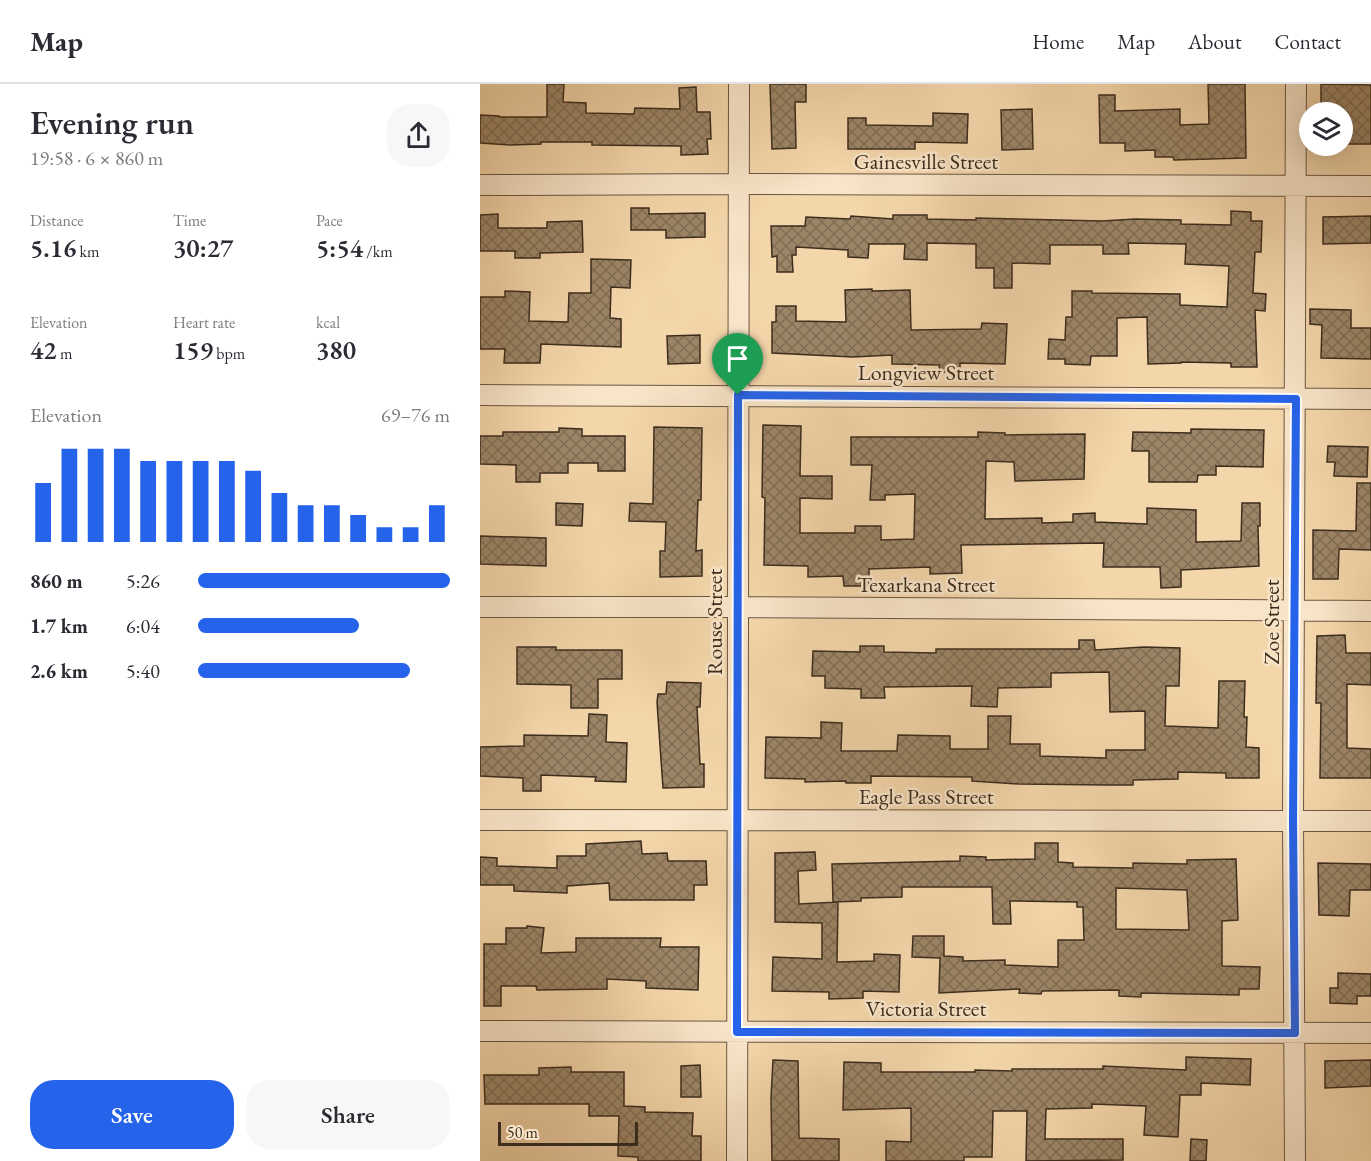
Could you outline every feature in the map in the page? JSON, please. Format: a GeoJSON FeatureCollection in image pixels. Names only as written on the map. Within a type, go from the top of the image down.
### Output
{"type":"FeatureCollection","features":[{"type":"Feature","properties":{"kind":"street","name":"Rouse Street"},"geometry":{"type":"LineString","coordinates":[[737,1161],[739,84]]}},
{"type":"Feature","properties":{"kind":"street","name":"Zoe Street"},"geometry":{"type":"LineString","coordinates":[[1295,1161],[1293,821],[1296,84]]}},
{"type":"Feature","properties":{"kind":"street","name":"Gainesville Street"},"geometry":{"type":"LineString","coordinates":[[480,186],[739,184],[1371,186]]}},
{"type":"Feature","properties":{"kind":"street","name":"Longview Street"},"geometry":{"type":"LineString","coordinates":[[480,395],[1371,399]]}},
{"type":"Feature","properties":{"kind":"street","name":"Texarkana Street"},"geometry":{"type":"LineString","coordinates":[[480,607],[1371,611]]}},
{"type":"Feature","properties":{"kind":"street","name":"Eagle Pass Street"},"geometry":{"type":"LineString","coordinates":[[480,820],[1371,821]]}},
{"type":"Feature","properties":{"kind":"street","name":"Victoria Street"},"geometry":{"type":"LineString","coordinates":[[480,1031],[1371,1033]]}},
{"type":"Feature","properties":{"kind":"building"},"geometry":{"type":"Polygon","coordinates":[[[547,84],[564,84],[563,102],[586,103],[586,113],[634,114],[635,108],[680,109],[679,88],[696,87],[697,112],[710,112],[711,139],[707,139],[708,154],[681,155],[681,146],[592,145],[592,142],[541,142],[541,144],[510,145],[480,143],[480,115],[547,117],[547,84]]]}},
{"type":"Feature","properties":{"kind":"building"},"geometry":{"type":"Polygon","coordinates":[[[770,84],[806,84],[806,102],[795,102],[796,148],[772,149],[770,84]]]}},
{"type":"Feature","properties":{"kind":"building"},"geometry":{"type":"Polygon","coordinates":[[[1208,84],[1245,84],[1246,158],[1174,160],[1173,157],[1155,157],[1155,150],[1125,151],[1125,143],[1100,143],[1099,95],[1115,95],[1115,111],[1180,109],[1180,125],[1209,124],[1208,84]]]}},
{"type":"Feature","properties":{"kind":"building"},"geometry":{"type":"Polygon","coordinates":[[[1321,84],[1371,85],[1371,144],[1353,144],[1353,102],[1321,102],[1321,84]]]}},
{"type":"Feature","properties":{"kind":"building"},"geometry":{"type":"Polygon","coordinates":[[[1032,109],[1033,149],[1002,150],[1001,110],[1032,109]]]}},
{"type":"Feature","properties":{"kind":"building"},"geometry":{"type":"Polygon","coordinates":[[[933,113],[968,114],[967,143],[915,142],[915,149],[848,149],[848,118],[866,118],[866,125],[933,126],[933,113]]]}},
{"type":"Feature","properties":{"kind":"building"},"geometry":{"type":"Polygon","coordinates":[[[631,208],[649,208],[649,214],[705,213],[705,237],[666,238],[666,230],[631,230],[631,208]]]}},
{"type":"Feature","properties":{"kind":"building"},"geometry":{"type":"Polygon","coordinates":[[[1231,211],[1251,212],[1251,221],[1262,221],[1261,252],[1255,252],[1253,293],[1266,294],[1265,311],[1255,310],[1257,367],[1231,367],[1231,363],[1148,364],[1147,317],[1117,318],[1117,356],[1091,356],[1090,365],[1065,364],[1065,359],[1048,359],[1049,339],[1065,340],[1066,317],[1072,317],[1072,291],[1180,294],[1180,305],[1227,307],[1229,266],[1185,264],[1186,244],[1128,243],[1129,254],[1103,254],[1103,245],[1050,245],[1050,264],[1012,263],[1012,288],[994,288],[994,268],[976,268],[976,244],[927,243],[927,260],[904,259],[905,244],[869,244],[868,258],[848,257],[848,250],[796,247],[796,255],[792,255],[793,272],[777,272],[777,256],[772,257],[771,226],[805,226],[806,217],[850,219],[851,216],[893,219],[893,215],[927,215],[927,219],[1102,221],[1135,219],[1181,220],[1181,224],[1231,225],[1231,211]]]}},
{"type":"Feature","properties":{"kind":"building"},"geometry":{"type":"Polygon","coordinates":[[[498,214],[498,228],[547,228],[547,222],[582,221],[583,252],[540,253],[540,258],[515,258],[515,251],[480,251],[480,215],[498,214]]]}},
{"type":"Feature","properties":{"kind":"building"},"geometry":{"type":"Polygon","coordinates":[[[1371,216],[1371,243],[1323,244],[1323,217],[1371,216]]]}},
{"type":"Feature","properties":{"kind":"building"},"geometry":{"type":"Polygon","coordinates":[[[591,259],[631,260],[630,288],[611,287],[610,318],[621,319],[621,347],[541,344],[540,363],[504,363],[505,349],[480,349],[480,297],[505,297],[505,291],[530,292],[529,321],[568,322],[569,293],[591,293],[591,259]]]}},
{"type":"Feature","properties":{"kind":"building"},"geometry":{"type":"Polygon","coordinates":[[[872,289],[872,291],[910,290],[911,330],[981,329],[982,323],[1007,324],[1005,364],[960,363],[960,372],[940,372],[939,365],[892,364],[892,355],[853,357],[772,353],[772,322],[776,322],[776,306],[796,306],[796,321],[846,322],[845,290],[872,289]]]}},
{"type":"Feature","properties":{"kind":"building"},"geometry":{"type":"Polygon","coordinates":[[[1310,309],[1351,310],[1351,328],[1371,328],[1371,359],[1321,358],[1322,325],[1310,324],[1310,309]]]}},
{"type":"Feature","properties":{"kind":"building"},"geometry":{"type":"Polygon","coordinates":[[[700,335],[700,363],[668,364],[667,336],[700,335]]]}},
{"type":"Feature","properties":{"kind":"building"},"geometry":{"type":"Polygon","coordinates":[[[763,425],[801,426],[800,476],[832,476],[832,499],[800,498],[800,533],[855,533],[855,526],[881,526],[881,540],[914,539],[915,494],[885,495],[885,500],[870,500],[872,465],[851,465],[851,437],[978,437],[978,432],[1005,433],[1005,435],[1085,434],[1084,479],[1015,481],[1014,462],[986,461],[985,519],[1042,518],[1042,523],[1073,522],[1073,514],[1095,513],[1095,522],[1147,524],[1147,508],[1196,510],[1196,542],[1241,541],[1242,503],[1260,503],[1259,566],[1181,570],[1181,587],[1161,588],[1160,567],[1103,567],[1104,543],[961,545],[962,573],[930,574],[930,567],[869,569],[869,586],[844,586],[843,576],[808,577],[808,566],[764,565],[763,425]]]}},
{"type":"Feature","properties":{"kind":"building"},"geometry":{"type":"Polygon","coordinates":[[[654,427],[702,428],[701,500],[698,500],[696,551],[702,550],[702,576],[660,577],[660,551],[665,551],[666,522],[629,521],[630,503],[653,504],[654,427]]]}},
{"type":"Feature","properties":{"kind":"building"},"geometry":{"type":"Polygon","coordinates":[[[559,428],[582,429],[582,436],[625,436],[625,471],[598,471],[598,463],[568,463],[568,473],[540,473],[540,482],[516,482],[516,465],[480,464],[480,436],[503,436],[503,432],[559,432],[559,428]]]}},
{"type":"Feature","properties":{"kind":"building"},"geometry":{"type":"Polygon","coordinates":[[[1191,429],[1264,430],[1263,467],[1216,466],[1216,475],[1198,475],[1197,482],[1149,482],[1149,451],[1132,451],[1133,432],[1191,433],[1191,429]]]}},
{"type":"Feature","properties":{"kind":"building"},"geometry":{"type":"Polygon","coordinates":[[[1328,446],[1368,447],[1367,477],[1334,476],[1335,462],[1327,462],[1328,446]]]}},
{"type":"Feature","properties":{"kind":"building"},"geometry":{"type":"Polygon","coordinates":[[[1357,483],[1371,483],[1371,550],[1339,549],[1338,579],[1313,579],[1313,530],[1356,531],[1357,483]]]}},
{"type":"Feature","properties":{"kind":"building"},"geometry":{"type":"Polygon","coordinates":[[[556,503],[583,504],[582,526],[556,525],[556,503]]]}},
{"type":"Feature","properties":{"kind":"building"},"geometry":{"type":"Polygon","coordinates":[[[480,536],[546,538],[546,566],[480,564],[480,536]]]}},
{"type":"Feature","properties":{"kind":"building"},"geometry":{"type":"Polygon","coordinates":[[[1345,635],[1346,653],[1371,653],[1371,685],[1347,684],[1347,748],[1371,749],[1371,778],[1320,778],[1321,703],[1316,703],[1317,636],[1345,635]]]}},
{"type":"Feature","properties":{"kind":"building"},"geometry":{"type":"Polygon","coordinates":[[[1079,640],[1094,640],[1095,650],[1144,647],[1180,648],[1179,686],[1166,686],[1165,726],[1218,728],[1219,681],[1245,681],[1246,747],[1259,748],[1259,778],[1226,778],[1226,773],[1178,772],[1178,779],[1133,780],[1133,785],[1106,785],[1019,784],[972,781],[972,777],[871,776],[871,783],[805,782],[805,779],[765,778],[766,737],[821,738],[821,722],[842,723],[841,751],[897,751],[898,735],[950,736],[950,749],[988,749],[988,716],[1011,716],[1010,744],[1040,744],[1040,756],[1106,758],[1106,750],[1145,750],[1145,711],[1110,712],[1109,672],[1051,673],[1051,687],[998,688],[997,707],[971,706],[972,686],[884,687],[885,698],[861,698],[861,689],[825,688],[825,676],[812,676],[813,651],[860,652],[860,646],[884,646],[884,652],[936,653],[936,649],[1079,649],[1079,640]]]}},
{"type":"Feature","properties":{"kind":"building"},"geometry":{"type":"Polygon","coordinates":[[[517,647],[556,647],[556,650],[622,650],[622,679],[598,679],[598,708],[571,708],[571,685],[517,684],[517,647]]]}},
{"type":"Feature","properties":{"kind":"building"},"geometry":{"type":"Polygon","coordinates":[[[667,682],[701,683],[700,707],[697,707],[700,764],[704,764],[704,787],[663,788],[657,702],[658,694],[666,694],[667,682]]]}},
{"type":"Feature","properties":{"kind":"building"},"geometry":{"type":"Polygon","coordinates":[[[589,714],[607,715],[606,742],[627,743],[626,782],[595,781],[596,777],[541,775],[541,791],[523,791],[523,778],[480,776],[480,747],[524,746],[524,735],[588,736],[589,714]]]}},
{"type":"Feature","properties":{"kind":"building"},"geometry":{"type":"Polygon","coordinates":[[[641,841],[642,854],[667,853],[668,861],[706,861],[707,885],[694,885],[694,900],[610,900],[609,883],[567,886],[567,893],[514,891],[514,885],[480,885],[480,857],[497,858],[497,866],[557,868],[557,856],[586,856],[586,844],[641,841]]]}},
{"type":"Feature","properties":{"kind":"building"},"geometry":{"type":"Polygon","coordinates":[[[1035,843],[1058,843],[1058,862],[1073,863],[1073,867],[1133,868],[1133,863],[1187,864],[1187,860],[1236,859],[1238,920],[1222,921],[1222,966],[1260,967],[1259,989],[1239,989],[1239,995],[1141,993],[1141,997],[1119,996],[1119,990],[1042,991],[1041,994],[1019,993],[1020,989],[939,993],[940,958],[912,957],[913,936],[944,936],[944,956],[963,957],[963,961],[1005,960],[1005,965],[1058,967],[1058,940],[1084,940],[1083,907],[1077,907],[1077,902],[1010,901],[1011,924],[993,924],[992,887],[902,887],[902,897],[861,898],[861,901],[833,902],[832,864],[960,861],[960,856],[986,857],[986,860],[1035,859],[1035,843]],[[1116,888],[1116,929],[1189,930],[1187,890],[1116,888]]]}},
{"type":"Feature","properties":{"kind":"building"},"geometry":{"type":"Polygon","coordinates":[[[815,852],[816,870],[798,871],[799,904],[838,902],[837,962],[874,961],[874,954],[900,955],[899,992],[863,991],[863,998],[829,999],[829,992],[772,991],[773,957],[822,959],[822,923],[775,922],[775,853],[815,852]]]}},
{"type":"Feature","properties":{"kind":"building"},"geometry":{"type":"Polygon","coordinates":[[[1318,863],[1371,864],[1371,890],[1350,890],[1349,916],[1319,915],[1318,863]]]}},
{"type":"Feature","properties":{"kind":"building"},"geometry":{"type":"Polygon","coordinates":[[[527,926],[544,928],[541,953],[576,952],[576,938],[661,938],[660,947],[699,947],[698,990],[646,988],[646,981],[607,979],[607,989],[537,990],[536,986],[501,986],[501,1006],[484,1006],[484,944],[506,944],[506,928],[527,928],[527,926]]]}},
{"type":"Feature","properties":{"kind":"building"},"geometry":{"type":"Polygon","coordinates":[[[1338,973],[1371,974],[1371,996],[1357,996],[1357,1004],[1330,1003],[1330,988],[1338,988],[1338,973]]]}},
{"type":"Feature","properties":{"kind":"building"},"geometry":{"type":"Polygon","coordinates":[[[1186,1057],[1251,1059],[1250,1085],[1201,1083],[1201,1095],[1180,1095],[1178,1137],[1144,1135],[1146,1106],[1092,1104],[1092,1108],[1046,1109],[1045,1139],[1123,1139],[1123,1160],[1026,1161],[1027,1111],[993,1111],[992,1157],[964,1157],[964,1161],[886,1161],[886,1141],[911,1142],[911,1108],[843,1110],[844,1062],[881,1063],[881,1072],[1103,1069],[1103,1066],[1186,1070],[1186,1057]]]}},
{"type":"Feature","properties":{"kind":"building"},"geometry":{"type":"Polygon","coordinates":[[[773,1060],[798,1061],[799,1138],[839,1139],[839,1161],[772,1161],[773,1060]]]}},
{"type":"Feature","properties":{"kind":"building"},"geometry":{"type":"Polygon","coordinates":[[[1371,1060],[1371,1086],[1325,1088],[1325,1061],[1371,1060]]]}},
{"type":"Feature","properties":{"kind":"building"},"geometry":{"type":"Polygon","coordinates":[[[700,1065],[701,1097],[681,1097],[681,1066],[700,1065]]]}},
{"type":"Feature","properties":{"kind":"building"},"geometry":{"type":"Polygon","coordinates":[[[571,1067],[571,1072],[624,1072],[624,1106],[645,1107],[645,1112],[693,1113],[692,1136],[701,1136],[701,1161],[638,1161],[638,1157],[618,1156],[619,1116],[589,1116],[589,1104],[485,1104],[484,1075],[539,1075],[539,1068],[571,1067]]]}},
{"type":"Feature","properties":{"kind":"building"},"geometry":{"type":"Polygon","coordinates":[[[1191,1139],[1207,1140],[1206,1161],[1190,1161],[1191,1139]]]}},
{"type":"Feature","properties":{"kind":"route"},"geometry":{"type":"LineString","coordinates":[[738,395],[1296,399],[1293,821],[1295,1033],[737,1032],[738,395]]}}]}
